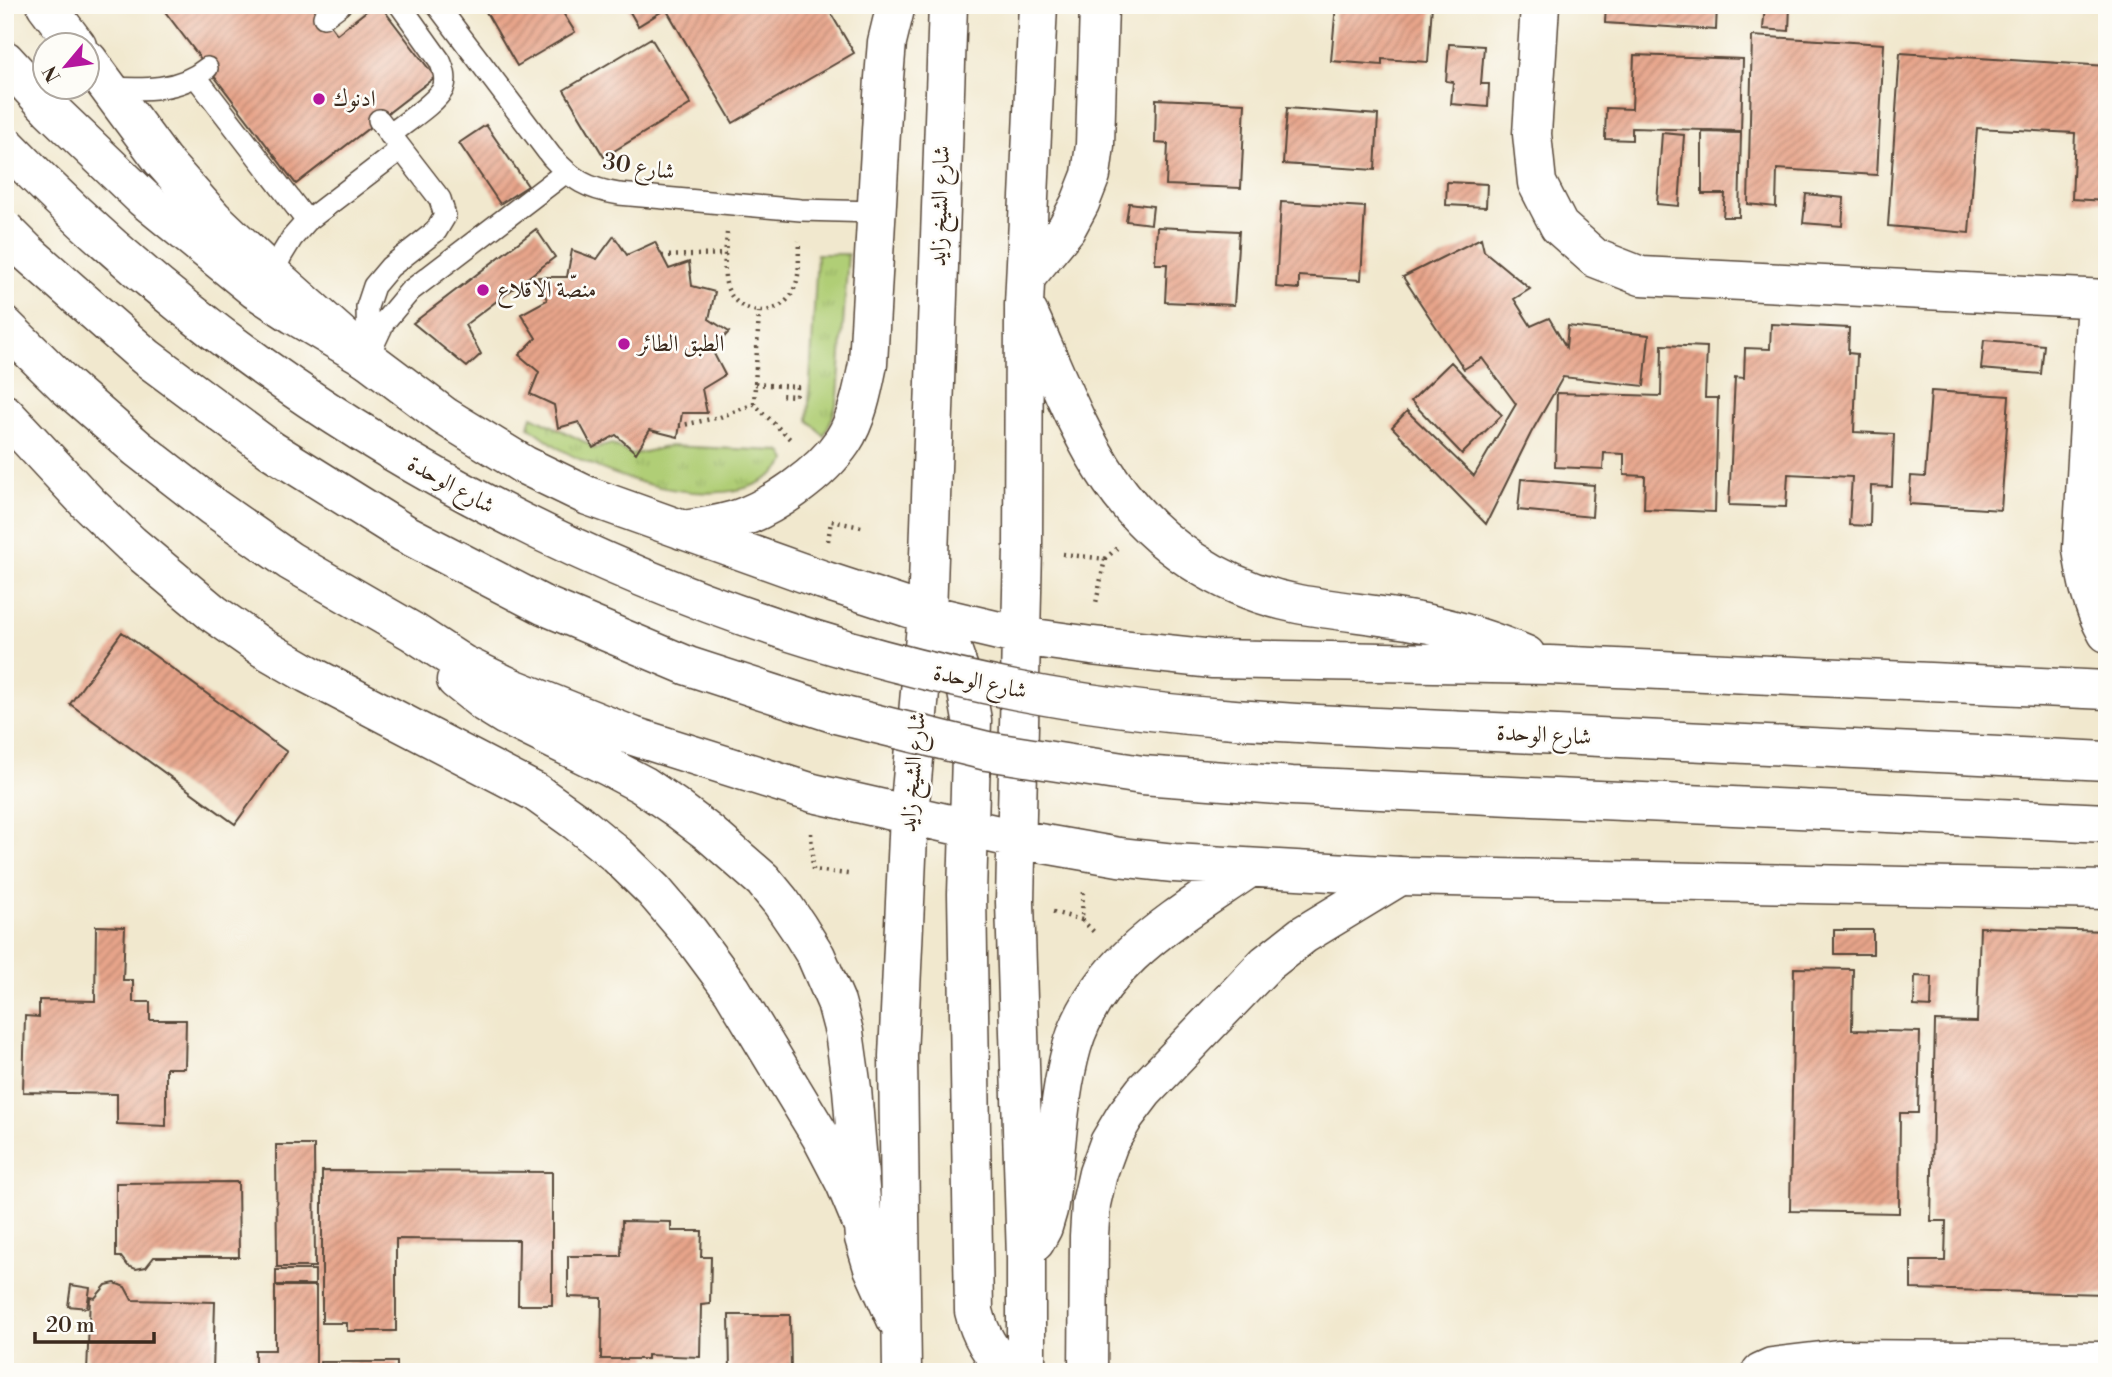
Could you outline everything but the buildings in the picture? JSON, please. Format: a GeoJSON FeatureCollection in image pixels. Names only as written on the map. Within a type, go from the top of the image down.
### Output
{"type":"FeatureCollection","features":[{"type":"Feature","properties":{"kind":"main road"},"geometry":{"type":"LineString","coordinates":[[46,5],[66,32]]}},
{"type":"Feature","properties":{"kind":"main road"},"geometry":{"type":"LineString","coordinates":[[681,530],[737,519],[762,508],[802,483],[844,440],[863,390],[868,365],[887,42],[896,5]]}},
{"type":"Feature","properties":{"kind":"main road","name":"شارع الشيخ زايد"},"geometry":{"type":"LineString","coordinates":[[902,1372],[898,1056],[909,814],[928,614],[948,5]]}},
{"type":"Feature","properties":{"kind":"main road"},"geometry":{"type":"LineString","coordinates":[[1026,1372],[1026,1259],[1015,902],[1025,291],[1038,5]]}},
{"type":"Feature","properties":{"kind":"main road"},"geometry":{"type":"LineString","coordinates":[[1025,291],[1066,229],[1091,175],[1095,145],[1099,5]]}},
{"type":"Feature","properties":{"kind":"main road"},"geometry":{"type":"LineString","coordinates":[[1540,5],[1532,134],[1537,183],[1559,226],[1595,258],[1641,276],[2101,299],[2082,549],[2086,583],[2097,615],[2107,633]]}},
{"type":"Feature","properties":{"kind":"main road"},"geometry":{"type":"LineString","coordinates":[[5,60],[96,155],[186,233],[266,297],[368,359]]}},
{"type":"Feature","properties":{"kind":"main road"},"geometry":{"type":"LineString","coordinates":[[102,79],[162,160],[222,228],[368,359],[444,416],[524,465],[588,496],[823,580],[928,614],[1020,635],[1213,659],[1550,665],[2107,690]]}},
{"type":"Feature","properties":{"kind":"main road","name":"شارع الوحدة"},"geometry":{"type":"LineString","coordinates":[[5,144],[45,185],[148,278],[258,365],[374,442],[496,511],[622,570],[752,620],[886,662],[1021,692],[1159,712],[1298,723],[2107,761]]}},
{"type":"Feature","properties":{"kind":"main road"},"geometry":{"type":"LineString","coordinates":[[5,230],[146,357],[271,450],[404,533],[543,605],[688,666],[836,714],[987,751],[1142,775],[1306,787],[2107,823]]}},
{"type":"Feature","properties":{"kind":"main road"},"geometry":{"type":"LineString","coordinates":[[1025,291],[1083,432],[1111,482],[1137,513],[1182,555],[1216,577],[1260,595],[1326,609],[1428,623],[1466,633],[1550,665]]}},
{"type":"Feature","properties":{"kind":"main road"},"geometry":{"type":"LineString","coordinates":[[5,326],[65,385],[127,439],[213,506],[290,561],[413,632],[462,664],[510,687],[634,736],[813,793],[1016,839],[1147,860],[1248,869],[1400,876],[2107,890]]}},
{"type":"Feature","properties":{"kind":"main road"},"geometry":{"type":"LineString","coordinates":[[5,414],[88,503],[131,544],[213,613],[263,648],[308,674],[535,792],[617,855],[663,901],[733,990],[821,1137],[863,1226]]}},
{"type":"Feature","properties":{"kind":"main road"},"geometry":{"type":"LineString","coordinates":[[928,614],[951,646],[967,692],[972,720],[967,908],[974,1311],[984,1341],[1009,1372]]}},
{"type":"Feature","properties":{"kind":"main road"},"geometry":{"type":"LineString","coordinates":[[413,632],[448,672],[485,703],[643,785],[709,834],[763,880],[781,902],[816,956],[836,1002],[844,1032],[852,1089],[866,1248],[902,1332]]}},
{"type":"Feature","properties":{"kind":"main road"},"geometry":{"type":"LineString","coordinates":[[1026,1259],[1043,1227],[1048,1210],[1061,1105],[1072,1046],[1099,989],[1123,962],[1248,869]]}},
{"type":"Feature","properties":{"kind":"main road"},"geometry":{"type":"LineString","coordinates":[[1088,1372],[1091,1204],[1109,1143],[1125,1116],[1144,1091],[1266,964],[1303,935],[1400,876]]}},
{"type":"Feature","properties":{"kind":"main road"},"geometry":{"type":"LineString","coordinates":[[1760,1372],[1772,1367],[1838,1359],[2107,1361]]}},
{"type":"Feature","properties":{"kind":"lane"},"geometry":{"type":"LineString","coordinates":[[273,275],[292,238],[307,221],[390,135],[443,90],[446,80],[440,61],[400,5]]}},
{"type":"Feature","properties":{"kind":"lane","name":"شارع 30"},"geometry":{"type":"LineString","coordinates":[[437,5],[566,172],[582,183],[600,191],[619,194],[801,210],[876,212]]}},
{"type":"Feature","properties":{"kind":"lane"},"geometry":{"type":"LineString","coordinates":[[102,76],[139,90],[176,85],[202,72],[307,221]]}},
{"type":"Feature","properties":{"kind":"lane"},"geometry":{"type":"LineString","coordinates":[[368,359],[367,307],[374,286],[390,267],[436,231],[445,216],[440,199],[390,135]]}},
{"type":"Feature","properties":{"kind":"lane"},"geometry":{"type":"LineString","coordinates":[[368,359],[384,322],[410,291],[566,172]]}},
{"type":"Feature","properties":{"kind":"path"},"geometry":{"type":"LineString","coordinates":[[727,235],[726,286],[739,304],[759,312],[780,307],[794,291],[799,242]]}},
{"type":"Feature","properties":{"kind":"path"},"geometry":{"type":"LineString","coordinates":[[662,256],[726,254]]}},
{"type":"Feature","properties":{"kind":"path"},"geometry":{"type":"LineString","coordinates":[[754,404],[759,312]]}},
{"type":"Feature","properties":{"kind":"path"},"geometry":{"type":"LineString","coordinates":[[755,384],[797,387],[796,396],[779,395]]}},
{"type":"Feature","properties":{"kind":"path"},"geometry":{"type":"LineString","coordinates":[[679,426],[720,417],[754,404]]}},
{"type":"Feature","properties":{"kind":"path"},"geometry":{"type":"LineString","coordinates":[[754,404],[780,428]]}},
{"type":"Feature","properties":{"kind":"path"},"geometry":{"type":"LineString","coordinates":[[827,544],[831,521],[866,528]]}},
{"type":"Feature","properties":{"kind":"path"},"geometry":{"type":"LineString","coordinates":[[1063,554],[1105,559],[1096,603]]}},
{"type":"Feature","properties":{"kind":"path"},"geometry":{"type":"LineString","coordinates":[[811,831],[813,870],[848,874]]}},
{"type":"Feature","properties":{"kind":"path"},"geometry":{"type":"LineString","coordinates":[[1049,911],[1082,920],[1083,884]]}},
{"type":"Feature","properties":{"kind":"green space"},"geometry":{"type":"Polygon","coordinates":[[[817,254],[848,254],[838,397],[824,436],[808,420],[817,254]]]}},
{"type":"Feature","properties":{"kind":"green space"},"geometry":{"type":"Polygon","coordinates":[[[532,416],[587,443],[593,449],[612,444],[632,455],[670,446],[779,451],[787,460],[766,479],[740,489],[709,493],[677,490],[612,473],[560,449],[529,427],[532,416]]]}},
{"type":"Feature","properties":{"kind":"place","name":"ادنوك"},"geometry":{"type":"Point","coordinates":[319,99]}},
{"type":"Feature","properties":{"kind":"place","name":"منصّة الاقلاع"},"geometry":{"type":"Point","coordinates":[483,290]}},
{"type":"Feature","properties":{"kind":"place","name":"الطبق الطائر"},"geometry":{"type":"Point","coordinates":[624,344]}}]}
